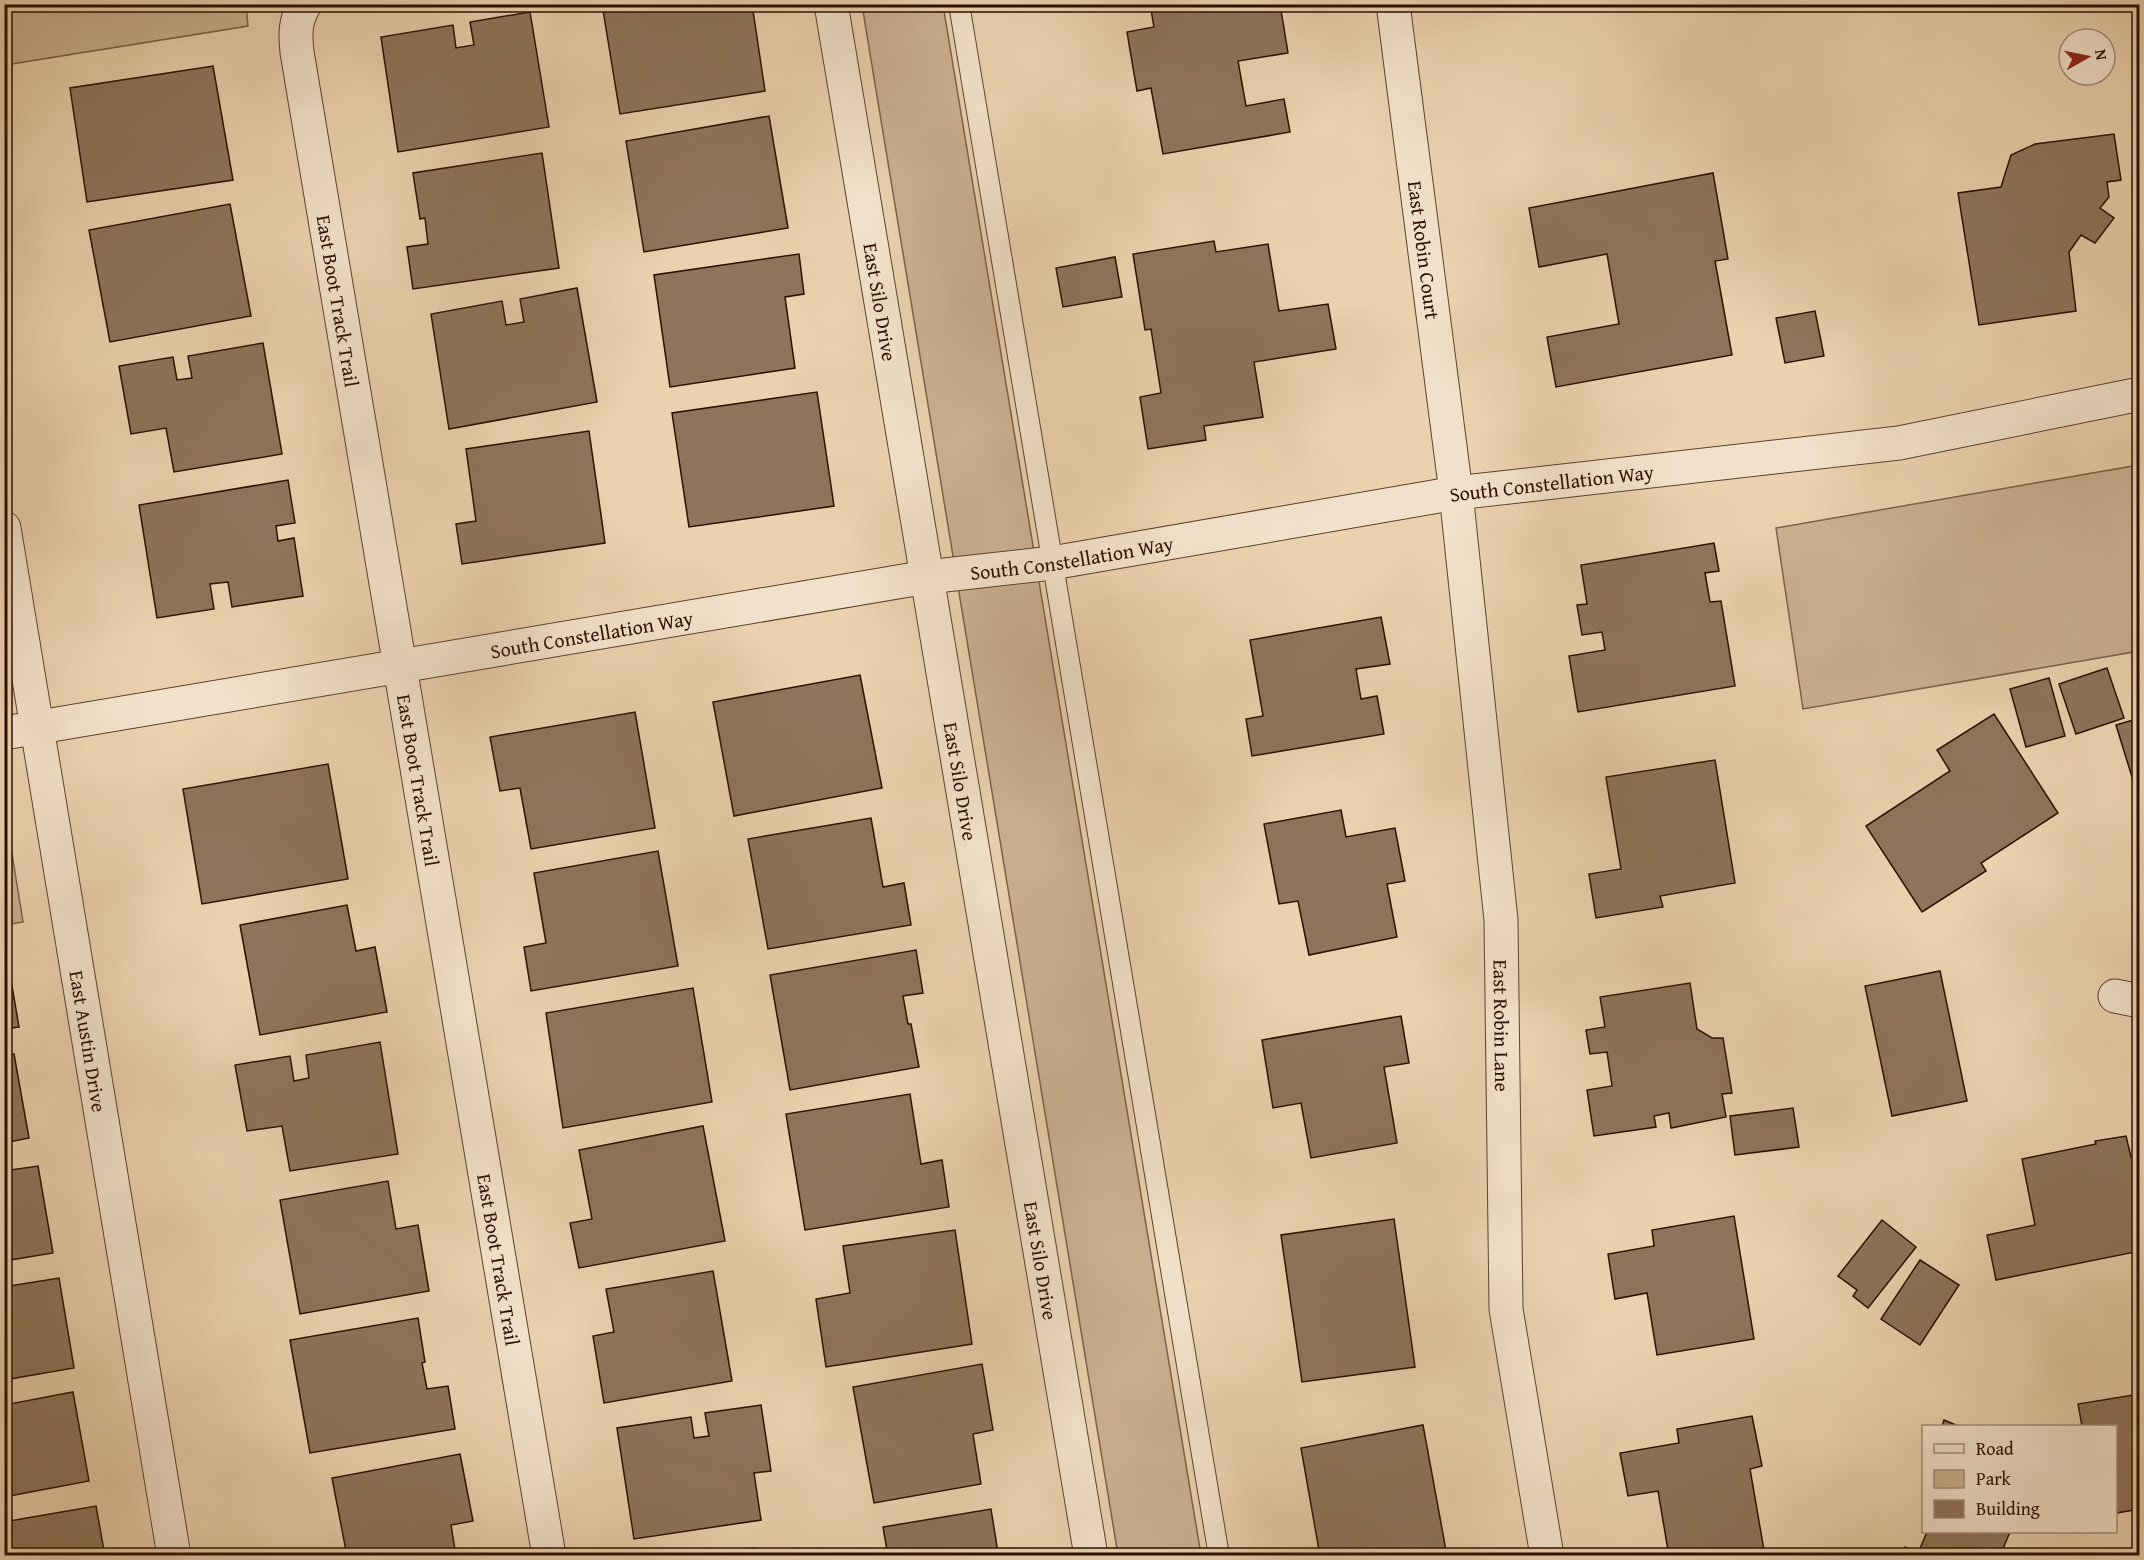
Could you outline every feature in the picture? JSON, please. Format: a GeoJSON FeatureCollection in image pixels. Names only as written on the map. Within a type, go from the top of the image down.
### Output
{"type":"FeatureCollection","features":[{"type":"Feature","properties":{"kind":"street","name":"East Silo Drive"},"geometry":{"type":"LineString","coordinates":[[831,4],[1091,1556]]}},
{"type":"Feature","properties":{"kind":"street","name":"East Robin Court"},"geometry":{"type":"LineString","coordinates":[[1394,4],[1456,493]]}},
{"type":"Feature","properties":{"kind":"street","name":"East Boot Track Trail"},"geometry":{"type":"LineString","coordinates":[[305,5],[300,13],[295,32],[297,52],[549,1556]]}},
{"type":"Feature","properties":{"kind":"street","name":"South Constellation Way"},"geometry":{"type":"LineString","coordinates":[[4,733],[927,577],[1052,563],[1456,493],[1899,443],[2139,394]]}},
{"type":"Feature","properties":{"kind":"street","name":"East Robin Lane"},"geometry":{"type":"LineString","coordinates":[[1456,493],[1501,920],[1506,1309],[1547,1556]]}},
{"type":"Feature","properties":{"kind":"street","name":"East Austin Drive"},"geometry":{"type":"LineString","coordinates":[[4,528],[174,1556]]}},
{"type":"Feature","properties":{"kind":"lane"},"geometry":{"type":"LineString","coordinates":[[959,4],[1219,1556]]}},
{"type":"Feature","properties":{"kind":"green space"},"geometry":{"type":"Polygon","coordinates":[[[5,4],[246,5],[248,26],[5,65],[5,4]]]}},
{"type":"Feature","properties":{"kind":"green space"},"geometry":{"type":"Polygon","coordinates":[[[862,5],[943,5],[1201,1555],[1118,1555],[862,5]]]}},
{"type":"Feature","properties":{"kind":"green space"},"geometry":{"type":"Polygon","coordinates":[[[2139,465],[2139,651],[1803,709],[1776,528],[2139,465]]]}},
{"type":"Feature","properties":{"kind":"green space"},"geometry":{"type":"Polygon","coordinates":[[[4,804],[23,922],[5,925],[4,925],[4,804]]]}},
{"type":"Feature","properties":{"kind":"building"},"geometry":{"type":"Polygon","coordinates":[[[602,4],[752,4],[765,91],[620,114],[602,4]]]}},
{"type":"Feature","properties":{"kind":"building"},"geometry":{"type":"Polygon","coordinates":[[[1150,4],[1280,4],[1288,53],[1238,61],[1246,106],[1284,99],[1290,132],[1163,154],[1151,88],[1137,91],[1127,32],[1154,27],[1150,4]]]}},
{"type":"Feature","properties":{"kind":"building"},"geometry":{"type":"Polygon","coordinates":[[[530,12],[549,127],[398,152],[381,37],[453,25],[456,48],[474,45],[470,22],[530,12]]]}},
{"type":"Feature","properties":{"kind":"building"},"geometry":{"type":"Polygon","coordinates":[[[213,66],[233,180],[87,202],[70,88],[213,66]]]}},
{"type":"Feature","properties":{"kind":"building"},"geometry":{"type":"Polygon","coordinates":[[[769,116],[788,228],[644,252],[626,141],[769,116]]]}},
{"type":"Feature","properties":{"kind":"building"},"geometry":{"type":"Polygon","coordinates":[[[2114,134],[2121,180],[2107,182],[2109,197],[2100,208],[2114,218],[2095,243],[2081,235],[2069,252],[2076,311],[1979,325],[1958,193],[2001,187],[2011,155],[2035,144],[2114,134]]]}},
{"type":"Feature","properties":{"kind":"building"},"geometry":{"type":"Polygon","coordinates":[[[542,153],[559,268],[413,289],[407,247],[428,244],[425,218],[420,219],[413,173],[542,153]]]}},
{"type":"Feature","properties":{"kind":"building"},"geometry":{"type":"Polygon","coordinates":[[[1713,173],[1728,259],[1715,261],[1732,355],[1556,387],[1547,337],[1619,324],[1607,254],[1539,267],[1529,208],[1713,173]]]}},
{"type":"Feature","properties":{"kind":"building"},"geometry":{"type":"Polygon","coordinates":[[[230,204],[251,316],[110,342],[89,230],[230,204]]]}},
{"type":"Feature","properties":{"kind":"building"},"geometry":{"type":"Polygon","coordinates":[[[1214,241],[1216,252],[1268,244],[1279,311],[1328,304],[1336,349],[1254,362],[1263,417],[1204,426],[1206,440],[1148,449],[1140,397],[1161,393],[1151,329],[1145,330],[1133,254],[1214,241]]]}},
{"type":"Feature","properties":{"kind":"building"},"geometry":{"type":"Polygon","coordinates":[[[799,254],[804,294],[785,297],[795,368],[670,387],[654,275],[799,254]]]}},
{"type":"Feature","properties":{"kind":"building"},"geometry":{"type":"Polygon","coordinates":[[[1115,257],[1122,297],[1063,307],[1056,268],[1115,257]]]}},
{"type":"Feature","properties":{"kind":"building"},"geometry":{"type":"Polygon","coordinates":[[[577,288],[597,402],[449,429],[431,314],[502,301],[506,325],[524,322],[520,299],[577,288]]]}},
{"type":"Feature","properties":{"kind":"building"},"geometry":{"type":"Polygon","coordinates":[[[1815,311],[1824,356],[1785,363],[1776,318],[1815,311]]]}},
{"type":"Feature","properties":{"kind":"building"},"geometry":{"type":"Polygon","coordinates":[[[263,343],[282,454],[174,472],[166,428],[131,434],[119,366],[173,357],[177,380],[192,378],[188,356],[263,343]]]}},
{"type":"Feature","properties":{"kind":"building"},"geometry":{"type":"Polygon","coordinates":[[[817,392],[834,506],[689,527],[672,413],[817,392]]]}},
{"type":"Feature","properties":{"kind":"building"},"geometry":{"type":"Polygon","coordinates":[[[589,431],[605,543],[462,564],[456,524],[476,521],[466,449],[589,431]]]}},
{"type":"Feature","properties":{"kind":"building"},"geometry":{"type":"Polygon","coordinates":[[[288,480],[295,523],[276,526],[278,541],[294,538],[303,596],[232,607],[228,582],[210,584],[214,609],[157,618],[139,505],[288,480]]]}},
{"type":"Feature","properties":{"kind":"building"},"geometry":{"type":"Polygon","coordinates":[[[1714,543],[1719,571],[1705,573],[1710,602],[1721,601],[1735,686],[1578,712],[1569,656],[1605,650],[1602,632],[1582,635],[1577,605],[1587,604],[1581,565],[1714,543]]]}},
{"type":"Feature","properties":{"kind":"building"},"geometry":{"type":"Polygon","coordinates":[[[1381,617],[1390,664],[1356,669],[1361,699],[1377,696],[1384,734],[1252,756],[1246,719],[1263,716],[1250,640],[1381,617]]]}},
{"type":"Feature","properties":{"kind":"building"},"geometry":{"type":"Polygon","coordinates":[[[2107,668],[2124,718],[2076,734],[2059,684],[2107,668]]]}},
{"type":"Feature","properties":{"kind":"building"},"geometry":{"type":"Polygon","coordinates":[[[860,675],[882,788],[734,816],[713,702],[860,675]]]}},
{"type":"Feature","properties":{"kind":"building"},"geometry":{"type":"Polygon","coordinates":[[[2049,678],[2065,736],[2026,747],[2010,689],[2049,678]]]}},
{"type":"Feature","properties":{"kind":"building"},"geometry":{"type":"Polygon","coordinates":[[[635,712],[655,828],[531,849],[520,788],[500,791],[490,737],[635,712]]]}},
{"type":"Feature","properties":{"kind":"building"},"geometry":{"type":"Polygon","coordinates":[[[1994,714],[2058,813],[1981,863],[1986,871],[1922,912],[1866,826],[1950,771],[1937,750],[1994,714]]]}},
{"type":"Feature","properties":{"kind":"building"},"geometry":{"type":"Polygon","coordinates":[[[2140,718],[2140,803],[2116,725],[2140,718]]]}},
{"type":"Feature","properties":{"kind":"building"},"geometry":{"type":"Polygon","coordinates":[[[1715,760],[1735,883],[1660,896],[1663,907],[1596,918],[1589,874],[1621,869],[1606,777],[1715,760]]]}},
{"type":"Feature","properties":{"kind":"building"},"geometry":{"type":"Polygon","coordinates":[[[328,764],[348,879],[202,904],[183,789],[328,764]]]}},
{"type":"Feature","properties":{"kind":"building"},"geometry":{"type":"Polygon","coordinates":[[[1341,810],[1346,837],[1395,828],[1405,881],[1387,884],[1397,937],[1309,955],[1298,901],[1279,904],[1264,824],[1341,810]]]}},
{"type":"Feature","properties":{"kind":"building"},"geometry":{"type":"Polygon","coordinates":[[[871,818],[883,887],[904,883],[911,925],[768,949],[748,839],[871,818]]]}},
{"type":"Feature","properties":{"kind":"building"},"geometry":{"type":"Polygon","coordinates":[[[658,851],[678,966],[531,991],[524,947],[546,943],[534,873],[658,851]]]}},
{"type":"Feature","properties":{"kind":"building"},"geometry":{"type":"Polygon","coordinates":[[[347,905],[356,951],[375,947],[387,1012],[260,1035],[240,925],[347,905]]]}},
{"type":"Feature","properties":{"kind":"building"},"geometry":{"type":"Polygon","coordinates":[[[4,939],[19,1027],[4,1029],[4,939]]]}},
{"type":"Feature","properties":{"kind":"building"},"geometry":{"type":"Polygon","coordinates":[[[916,950],[923,993],[903,996],[919,1067],[790,1090],[770,975],[916,950]]]}},
{"type":"Feature","properties":{"kind":"building"},"geometry":{"type":"Polygon","coordinates":[[[1940,971],[1967,1101],[1892,1116],[1865,986],[1940,971]]]}},
{"type":"Feature","properties":{"kind":"building"},"geometry":{"type":"Polygon","coordinates":[[[1690,983],[1697,1029],[1712,1038],[1723,1038],[1732,1093],[1722,1094],[1726,1117],[1671,1128],[1669,1113],[1654,1116],[1656,1127],[1594,1136],[1587,1090],[1612,1086],[1607,1052],[1590,1054],[1586,1030],[1605,1027],[1600,997],[1690,983]]]}},
{"type":"Feature","properties":{"kind":"building"},"geometry":{"type":"Polygon","coordinates":[[[693,988],[712,1102],[563,1128],[546,1013],[693,988]]]}},
{"type":"Feature","properties":{"kind":"building"},"geometry":{"type":"Polygon","coordinates":[[[1401,1016],[1409,1063],[1384,1067],[1397,1143],[1311,1158],[1301,1103],[1273,1108],[1262,1040],[1401,1016]]]}},
{"type":"Feature","properties":{"kind":"building"},"geometry":{"type":"Polygon","coordinates":[[[380,1042],[398,1154],[290,1171],[282,1126],[247,1131],[235,1065],[290,1056],[294,1081],[309,1078],[306,1055],[380,1042]]]}},
{"type":"Feature","properties":{"kind":"building"},"geometry":{"type":"Polygon","coordinates":[[[14,1054],[29,1138],[4,1143],[4,1056],[14,1054]]]}},
{"type":"Feature","properties":{"kind":"building"},"geometry":{"type":"Polygon","coordinates":[[[910,1094],[921,1164],[942,1160],[949,1207],[805,1230],[786,1114],[910,1094]]]}},
{"type":"Feature","properties":{"kind":"building"},"geometry":{"type":"Polygon","coordinates":[[[1793,1108],[1799,1147],[1735,1155],[1730,1116],[1793,1108]]]}},
{"type":"Feature","properties":{"kind":"building"},"geometry":{"type":"Polygon","coordinates":[[[703,1126],[725,1241],[579,1268],[570,1223],[592,1219],[579,1150],[703,1126]]]}},
{"type":"Feature","properties":{"kind":"building"},"geometry":{"type":"Polygon","coordinates":[[[2126,1136],[2131,1157],[2140,1155],[2140,1251],[1996,1280],[1987,1235],[2035,1225],[2022,1159],[2096,1144],[2095,1141],[2126,1136]]]}},
{"type":"Feature","properties":{"kind":"building"},"geometry":{"type":"Polygon","coordinates":[[[38,1166],[53,1253],[4,1261],[4,1171],[38,1166]]]}},
{"type":"Feature","properties":{"kind":"building"},"geometry":{"type":"Polygon","coordinates":[[[388,1181],[396,1229],[418,1225],[429,1291],[300,1314],[280,1200],[388,1181]]]}},
{"type":"Feature","properties":{"kind":"building"},"geometry":{"type":"Polygon","coordinates":[[[1734,1216],[1754,1339],[1657,1355],[1647,1293],[1615,1299],[1608,1254],[1654,1246],[1652,1230],[1734,1216]]]}},
{"type":"Feature","properties":{"kind":"building"},"geometry":{"type":"Polygon","coordinates":[[[1394,1219],[1415,1367],[1302,1382],[1281,1235],[1394,1219]]]}},
{"type":"Feature","properties":{"kind":"building"},"geometry":{"type":"Polygon","coordinates":[[[1882,1220],[1916,1247],[1868,1308],[1853,1296],[1857,1290],[1838,1276],[1882,1220]]]}},
{"type":"Feature","properties":{"kind":"building"},"geometry":{"type":"Polygon","coordinates":[[[955,1230],[972,1344],[826,1367],[816,1299],[850,1293],[843,1246],[955,1230]]]}},
{"type":"Feature","properties":{"kind":"building"},"geometry":{"type":"Polygon","coordinates":[[[1920,1260],[1959,1285],[1920,1345],[1881,1319],[1920,1260]]]}},
{"type":"Feature","properties":{"kind":"building"},"geometry":{"type":"Polygon","coordinates":[[[713,1271],[732,1381],[604,1403],[593,1336],[614,1332],[606,1289],[713,1271]]]}},
{"type":"Feature","properties":{"kind":"building"},"geometry":{"type":"Polygon","coordinates":[[[59,1278],[74,1368],[4,1380],[4,1287],[59,1278]]]}},
{"type":"Feature","properties":{"kind":"building"},"geometry":{"type":"Polygon","coordinates":[[[418,1318],[427,1389],[448,1386],[455,1429],[310,1453],[290,1340],[418,1318]]]}},
{"type":"Feature","properties":{"kind":"building"},"geometry":{"type":"Polygon","coordinates":[[[982,1364],[993,1430],[973,1434],[981,1484],[874,1503],[853,1387],[982,1364]]]}},
{"type":"Feature","properties":{"kind":"building"},"geometry":{"type":"Polygon","coordinates":[[[73,1392],[89,1481],[4,1497],[4,1405],[73,1392]]]}},
{"type":"Feature","properties":{"kind":"building"},"geometry":{"type":"Polygon","coordinates":[[[2140,1394],[2140,1509],[2117,1513],[2117,1425],[2082,1425],[2078,1404],[2140,1394]]]}},
{"type":"Feature","properties":{"kind":"building"},"geometry":{"type":"Polygon","coordinates":[[[761,1405],[771,1471],[754,1473],[761,1520],[634,1539],[617,1428],[691,1417],[694,1438],[709,1436],[705,1413],[761,1405]]]}},
{"type":"Feature","properties":{"kind":"building"},"geometry":{"type":"Polygon","coordinates":[[[1752,1416],[1762,1466],[1750,1469],[1765,1556],[1669,1556],[1658,1491],[1628,1496],[1620,1453],[1679,1443],[1677,1429],[1752,1416]]]}},
{"type":"Feature","properties":{"kind":"building"},"geometry":{"type":"Polygon","coordinates":[[[1944,1420],[1956,1425],[1942,1425],[1944,1420]]]}},
{"type":"Feature","properties":{"kind":"building"},"geometry":{"type":"Polygon","coordinates":[[[1423,1425],[1447,1556],[1320,1556],[1301,1448],[1423,1425]]]}},
{"type":"Feature","properties":{"kind":"building"},"geometry":{"type":"Polygon","coordinates":[[[460,1454],[473,1521],[451,1525],[456,1556],[347,1556],[332,1478],[460,1454]]]}},
{"type":"Feature","properties":{"kind":"building"},"geometry":{"type":"Polygon","coordinates":[[[96,1506],[105,1556],[4,1556],[4,1522],[96,1506]]]}},
{"type":"Feature","properties":{"kind":"building"},"geometry":{"type":"Polygon","coordinates":[[[991,1509],[998,1553],[1018,1549],[1019,1556],[888,1556],[883,1527],[991,1509]]]}},
{"type":"Feature","properties":{"kind":"building"},"geometry":{"type":"Polygon","coordinates":[[[1927,1533],[2010,1533],[2000,1556],[1901,1556],[1905,1547],[1918,1553],[1927,1533]]]}},
{"type":"Feature","properties":{"kind":"building"},"geometry":{"type":"Polygon","coordinates":[[[754,1548],[756,1556],[713,1556],[754,1548]]]}}]}
